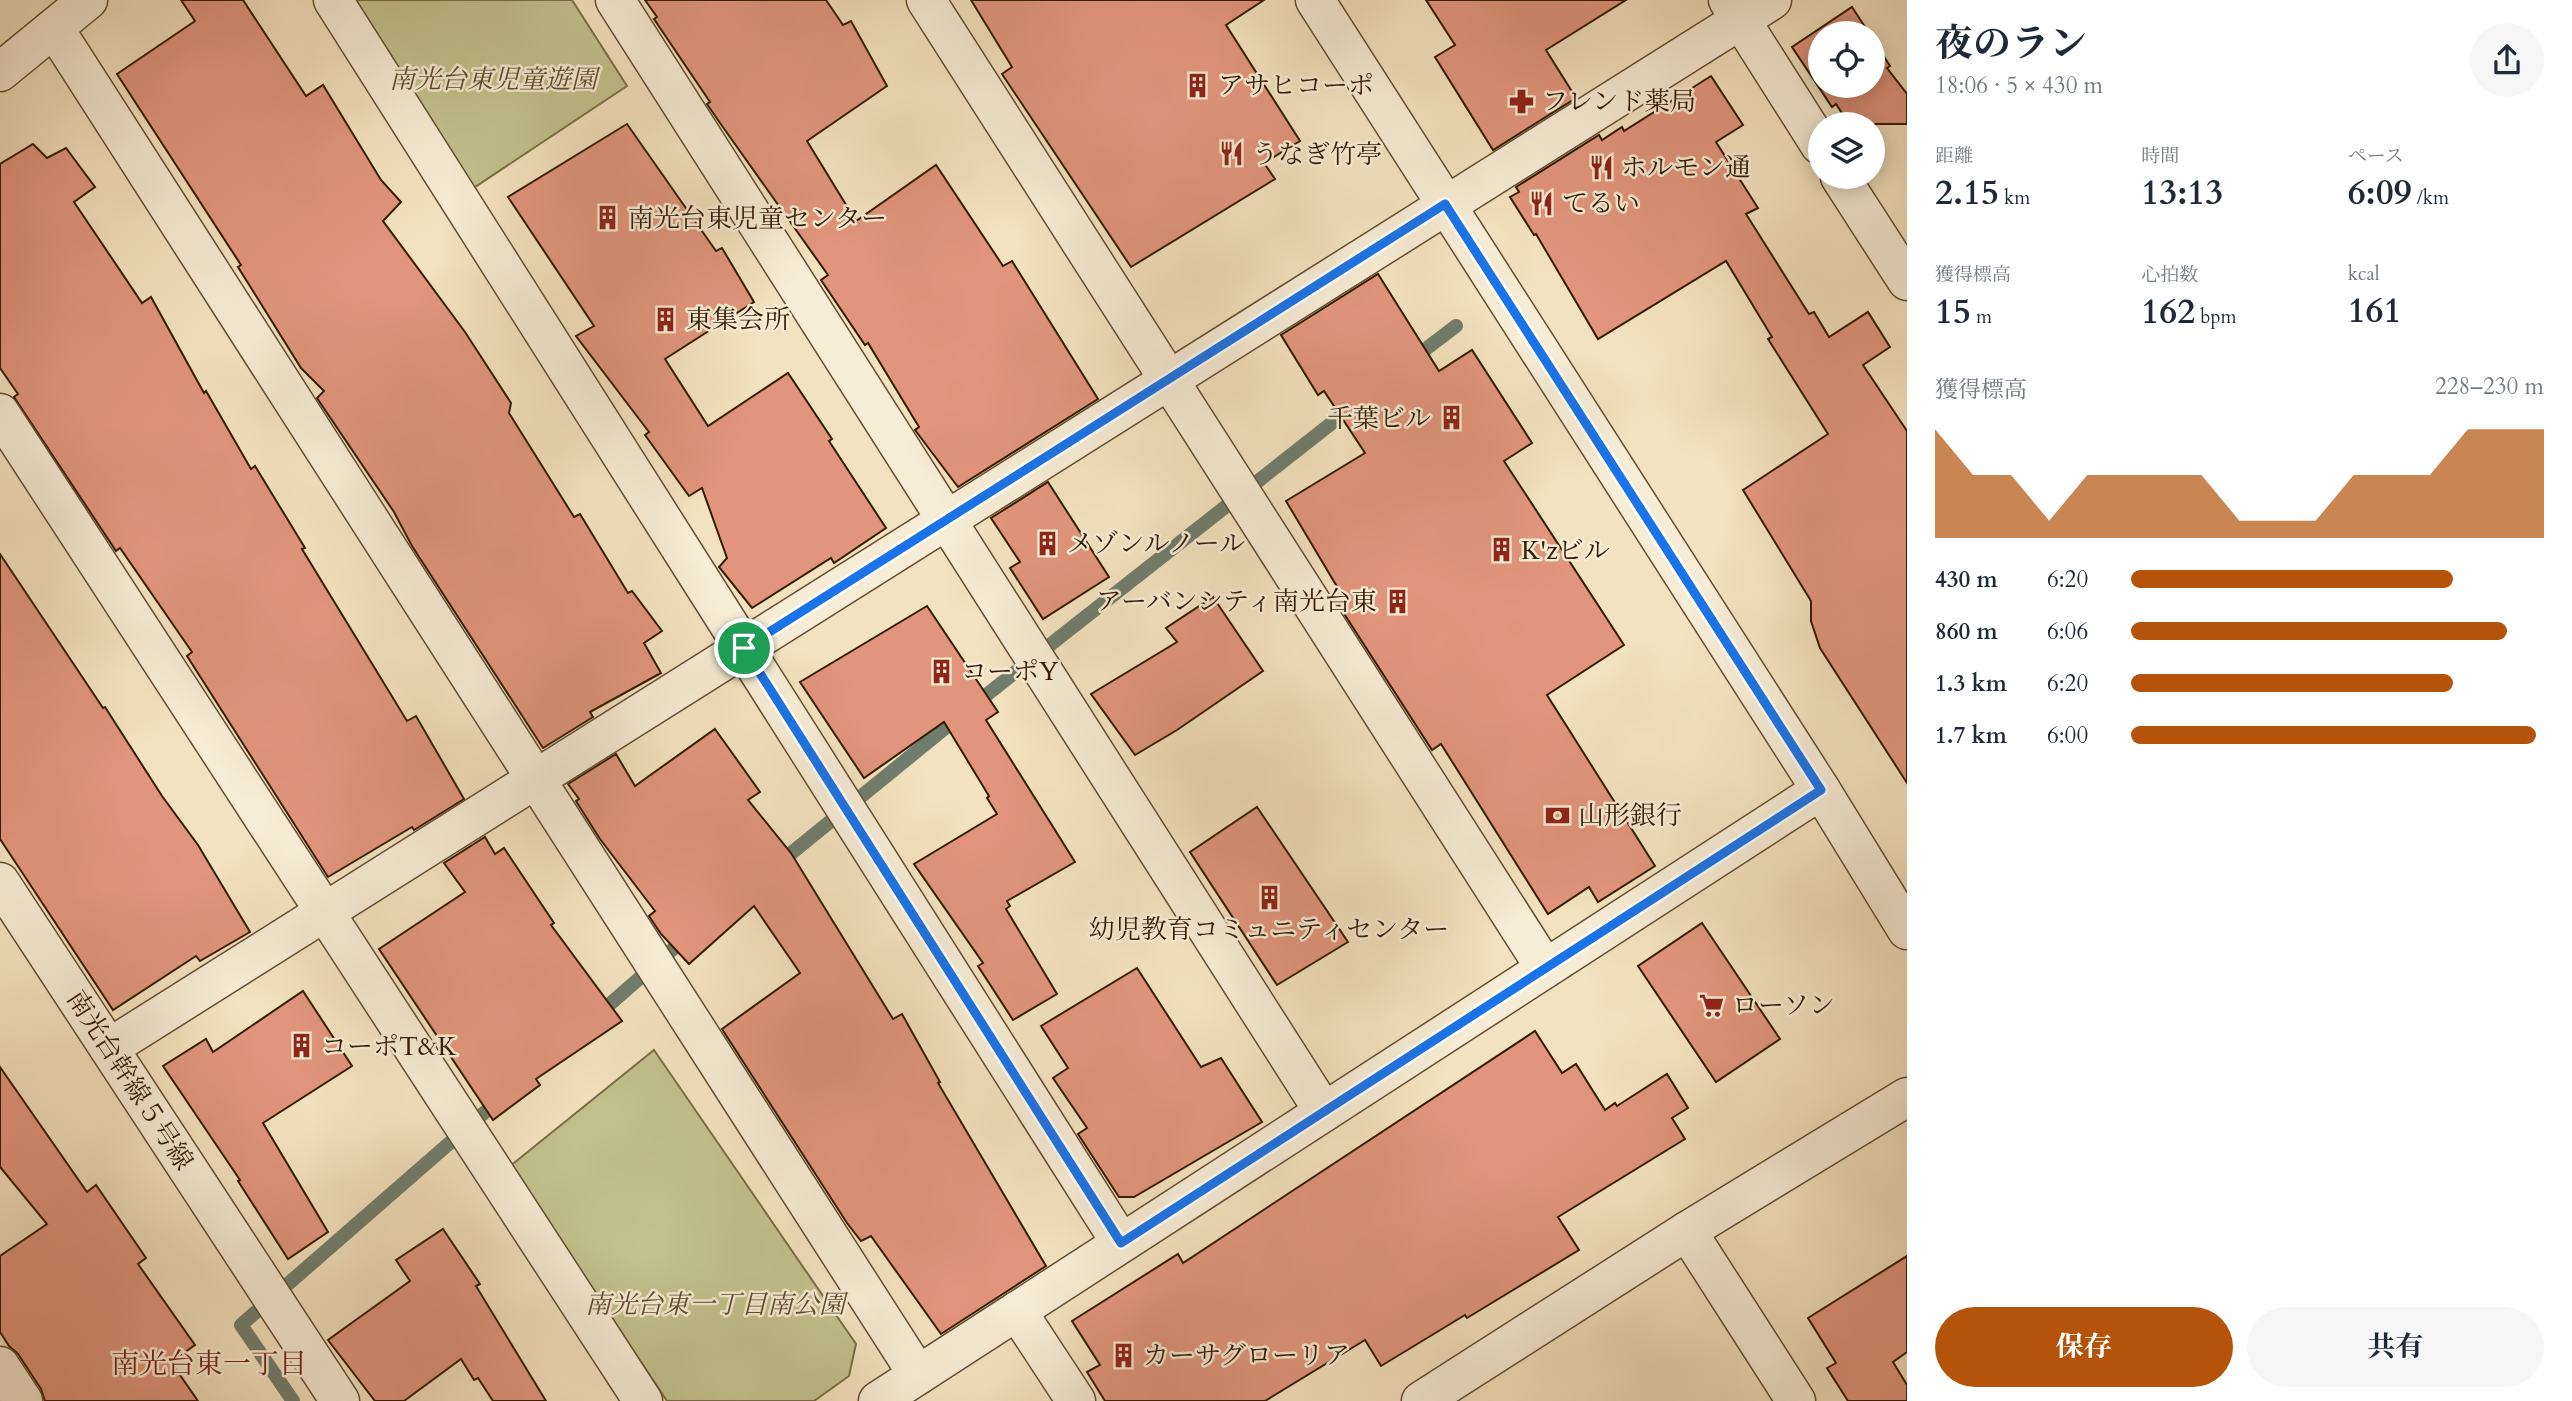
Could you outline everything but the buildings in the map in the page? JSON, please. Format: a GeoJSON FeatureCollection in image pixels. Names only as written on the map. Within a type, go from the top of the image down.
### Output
{"type":"FeatureCollection","features":[{"type":"Feature","properties":{"kind":"street"},"geometry":{"type":"LineString","coordinates":[[0,72],[88,0]]}},
{"type":"Feature","properties":{"kind":"street"},"geometry":{"type":"LineString","coordinates":[[333,0],[1121,1243]]}},
{"type":"Feature","properties":{"kind":"street"},"geometry":{"type":"LineString","coordinates":[[615,0],[1324,1112]]}},
{"type":"Feature","properties":{"kind":"street"},"geometry":{"type":"LineString","coordinates":[[926,0],[1545,968]]}},
{"type":"Feature","properties":{"kind":"street"},"geometry":{"type":"LineString","coordinates":[[1315,0],[1821,790],[1907,930]]}},
{"type":"Feature","properties":{"kind":"street"},"geometry":{"type":"LineString","coordinates":[[109,1048],[1445,204],[1734,10],[1772,0]]}},
{"type":"Feature","properties":{"kind":"street"},"geometry":{"type":"LineString","coordinates":[[1734,10],[1808,126]]}},
{"type":"Feature","properties":{"kind":"street"},"geometry":{"type":"LineString","coordinates":[[54,28],[918,1375]]}},
{"type":"Feature","properties":{"kind":"street"},"geometry":{"type":"LineString","coordinates":[[1848,189],[1907,281]]}},
{"type":"Feature","properties":{"kind":"street"},"geometry":{"type":"LineString","coordinates":[[0,413],[643,1401]]}},
{"type":"Feature","properties":{"kind":"street"},"geometry":{"type":"LineString","coordinates":[[878,1401],[1821,790]]}},
{"type":"Feature","properties":{"kind":"street","name":"南光台幹線５号線"},"geometry":{"type":"LineString","coordinates":[[0,883],[340,1401]]}},
{"type":"Feature","properties":{"kind":"street"},"geometry":{"type":"LineString","coordinates":[[1421,1401],[1687,1231],[1907,1097]]}},
{"type":"Feature","properties":{"kind":"street"},"geometry":{"type":"LineString","coordinates":[[1687,1231],[1796,1401]]}},
{"type":"Feature","properties":{"kind":"street"},"geometry":{"type":"LineString","coordinates":[[1017,1311],[1076,1401]]}},
{"type":"Feature","properties":{"kind":"street"},"geometry":{"type":"LineString","coordinates":[[0,1366],[23,1401]]}},
{"type":"Feature","properties":{"kind":"green space","name":"南光台東児童遊園"},"geometry":{"type":"Polygon","coordinates":[[[347,0],[572,0],[627,86],[469,191],[347,0]]]}},
{"type":"Feature","properties":{"kind":"green space","name":"南光台東一丁目南公園"},"geometry":{"type":"Polygon","coordinates":[[[654,1050],[856,1344],[849,1376],[814,1401],[667,1401],[509,1167],[654,1050]]]}},
{"type":"Feature","properties":{"kind":"waterway"},"geometry":{"type":"LineString","coordinates":[[1410,361],[1456,326]]}},
{"type":"Feature","properties":{"kind":"waterway"},"geometry":{"type":"LineString","coordinates":[[778,864],[966,711],[1356,404]]}},
{"type":"Feature","properties":{"kind":"waterway"},"geometry":{"type":"LineString","coordinates":[[595,1017],[688,936]]}},
{"type":"Feature","properties":{"kind":"waterway"},"geometry":{"type":"LineString","coordinates":[[293,1401],[241,1325],[500,1099]]}},
{"type":"Feature","properties":{"kind":"place","name":"アサヒコーポ"},"geometry":{"type":"Point","coordinates":[1198,85]}},
{"type":"Feature","properties":{"kind":"place","name":"フレンド薬局"},"geometry":{"type":"Point","coordinates":[1522,101]}},
{"type":"Feature","properties":{"kind":"place","name":"うなぎ竹亭"},"geometry":{"type":"Point","coordinates":[1232,154]}},
{"type":"Feature","properties":{"kind":"place","name":"ホルモン通"},"geometry":{"type":"Point","coordinates":[1601,167]}},
{"type":"Feature","properties":{"kind":"place","name":"てるい"},"geometry":{"type":"Point","coordinates":[1542,203]}},
{"type":"Feature","properties":{"kind":"place","name":"南光台東児童センター"},"geometry":{"type":"Point","coordinates":[608,218]}},
{"type":"Feature","properties":{"kind":"place","name":"東集会所"},"geometry":{"type":"Point","coordinates":[666,319]}},
{"type":"Feature","properties":{"kind":"place","name":"千葉ビル"},"geometry":{"type":"Point","coordinates":[1451,418]}},
{"type":"Feature","properties":{"kind":"place","name":"メゾンルノール"},"geometry":{"type":"Point","coordinates":[1047,543]}},
{"type":"Feature","properties":{"kind":"place","name":"K'zビル"},"geometry":{"type":"Point","coordinates":[1501,550]}},
{"type":"Feature","properties":{"kind":"place","name":"アーバンシティ南光台東"},"geometry":{"type":"Point","coordinates":[1397,601]}},
{"type":"Feature","properties":{"kind":"place","name":"コーポY"},"geometry":{"type":"Point","coordinates":[941,671]}},
{"type":"Feature","properties":{"kind":"place","name":"山形銀行"},"geometry":{"type":"Point","coordinates":[1558,815]}},
{"type":"Feature","properties":{"kind":"place","name":"幼児教育コミュニティセンター"},"geometry":{"type":"Point","coordinates":[1269,897]}},
{"type":"Feature","properties":{"kind":"place","name":"ローソン"},"geometry":{"type":"Point","coordinates":[1712,1005]}},
{"type":"Feature","properties":{"kind":"place","name":"コーポT&K"},"geometry":{"type":"Point","coordinates":[301,1046]}},
{"type":"Feature","properties":{"kind":"place","name":"カーサグローリア"},"geometry":{"type":"Point","coordinates":[1123,1355]}},
{"type":"Feature","properties":{"kind":"district","name":"南光台東一丁目"},"geometry":{"type":"Point","coordinates":[209,1364]}},
{"type":"Feature","properties":{"kind":"route"},"geometry":{"type":"LineString","coordinates":[[1445,204],[1821,790],[1121,1243],[744,648],[1445,204]]}}]}
